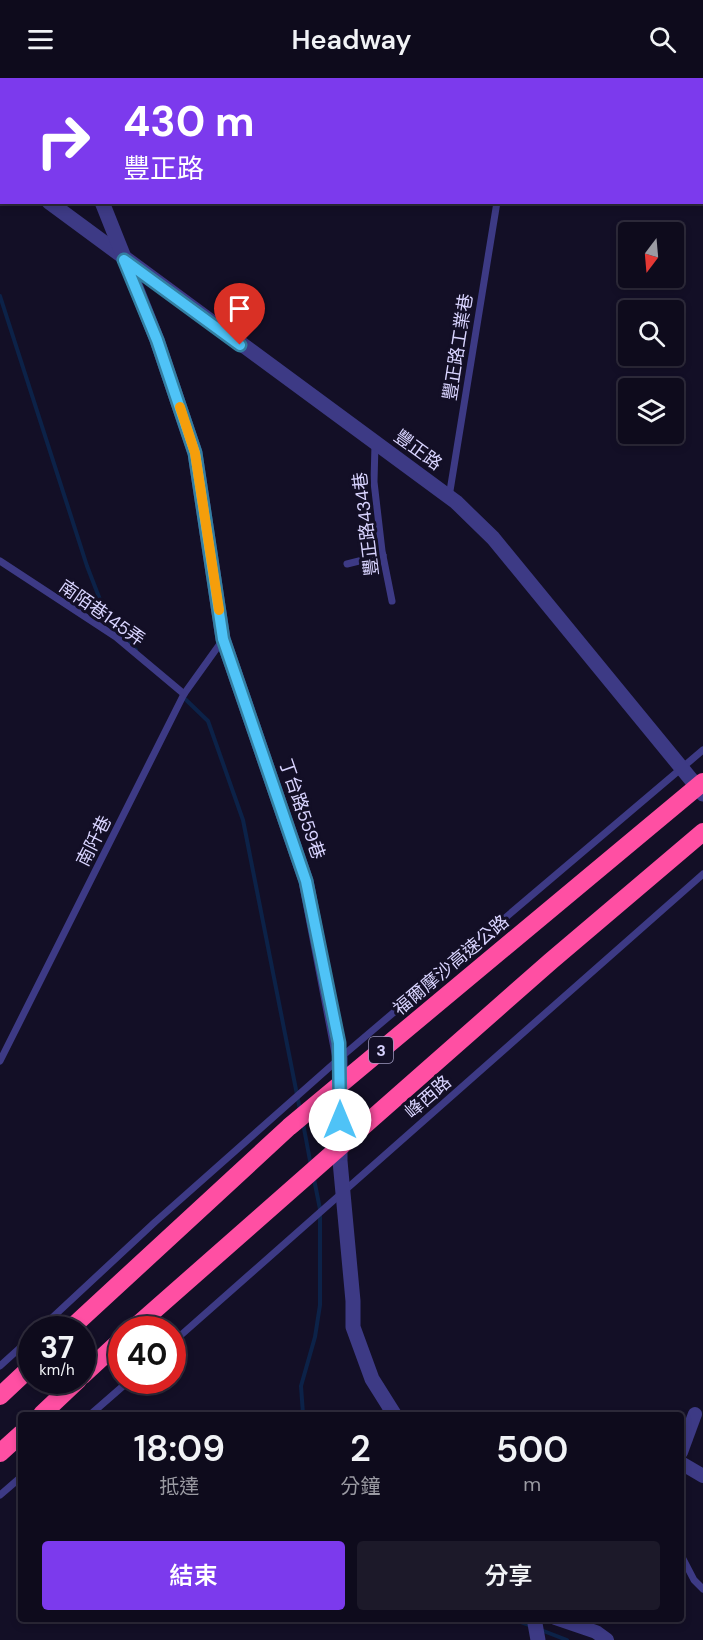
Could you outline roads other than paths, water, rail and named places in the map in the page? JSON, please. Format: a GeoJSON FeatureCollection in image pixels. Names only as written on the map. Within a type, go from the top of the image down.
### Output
{"type":"FeatureCollection","features":[{"type":"Feature","properties":{"kind":"highway","name":"福爾摩沙高速公路"},"geometry":{"type":"LineString","coordinates":[[84,1316],[289,1127],[703,782]]}},
{"type":"Feature","properties":{"kind":"highway"},"geometry":{"type":"LineString","coordinates":[[148,1316],[551,961],[703,832]]}},
{"type":"Feature","properties":{"kind":"highway"},"geometry":{"type":"LineString","coordinates":[[96,1363],[108,1353]]}},
{"type":"Feature","properties":{"kind":"highway"},"geometry":{"type":"LineString","coordinates":[[0,1396],[18,1379]]}},
{"type":"Feature","properties":{"kind":"highway"},"geometry":{"type":"LineString","coordinates":[[44,1412],[63,1394]]}},
{"type":"Feature","properties":{"kind":"highway"},"geometry":{"type":"LineString","coordinates":[[0,1454],[18,1437]]}},
{"type":"Feature","properties":{"kind":"street","name":"豐正路"},"geometry":{"type":"LineString","coordinates":[[52,204],[124,260],[449,497],[493,538],[703,794]]}},
{"type":"Feature","properties":{"kind":"street","name":"丁台路559巷"},"geometry":{"type":"LineString","coordinates":[[103,204],[157,340],[195,453],[223,639],[306,881],[340,1058],[340,1161],[353,1301],[353,1328],[372,1379],[393,1412]]}},
{"type":"Feature","properties":{"kind":"street"},"geometry":{"type":"LineString","coordinates":[[684,1443],[694,1414]]}},
{"type":"Feature","properties":{"kind":"street"},"geometry":{"type":"LineString","coordinates":[[684,1464],[703,1476]]}},
{"type":"Feature","properties":{"kind":"street"},"geometry":{"type":"LineString","coordinates":[[535,1622],[537,1639]]}},
{"type":"Feature","properties":{"kind":"street"},"geometry":{"type":"LineString","coordinates":[[567,1622],[596,1632],[607,1640]]}},
{"type":"Feature","properties":{"kind":"lane","name":"豐正路工業巷"},"geometry":{"type":"LineString","coordinates":[[449,497],[497,204]]}},
{"type":"Feature","properties":{"kind":"lane","name":"豐正路434巷"},"geometry":{"type":"LineString","coordinates":[[375,444],[374,482],[383,555],[392,601]]}},
{"type":"Feature","properties":{"kind":"lane"},"geometry":{"type":"LineString","coordinates":[[347,564],[383,555]]}},
{"type":"Feature","properties":{"kind":"lane","name":"南陌巷145弄"},"geometry":{"type":"LineString","coordinates":[[0,561],[116,637],[184,694]]}},
{"type":"Feature","properties":{"kind":"lane","name":"南阡巷"},"geometry":{"type":"LineString","coordinates":[[0,1061],[184,694],[223,639]]}},
{"type":"Feature","properties":{"kind":"lane"},"geometry":{"type":"LineString","coordinates":[[54,1316],[155,1222],[340,1058],[703,750]]}},
{"type":"Feature","properties":{"kind":"lane","name":"峰西路"},"geometry":{"type":"LineString","coordinates":[[186,1331],[703,874]]}},
{"type":"Feature","properties":{"kind":"lane"},"geometry":{"type":"LineString","coordinates":[[0,1366],[18,1350]]}},
{"type":"Feature","properties":{"kind":"lane"},"geometry":{"type":"LineString","coordinates":[[93,1412],[114,1394]]}},
{"type":"Feature","properties":{"kind":"lane"},"geometry":{"type":"LineString","coordinates":[[0,1495],[18,1480]]}},
{"type":"Feature","properties":{"kind":"lane"},"geometry":{"type":"LineString","coordinates":[[684,1561],[694,1580],[703,1589]]}},
{"type":"Feature","properties":{"kind":"waterway"},"geometry":{"type":"LineString","coordinates":[[0,296],[87,566],[109,623],[136,650]]}},
{"type":"Feature","properties":{"kind":"waterway"},"geometry":{"type":"LineString","coordinates":[[182,696],[208,721],[243,820],[300,1110]]}},
{"type":"Feature","properties":{"kind":"waterway"},"geometry":{"type":"LineString","coordinates":[[303,1123],[311,1166]]}},
{"type":"Feature","properties":{"kind":"waterway"},"geometry":{"type":"LineString","coordinates":[[303,1412],[301,1386],[315,1337],[320,1305],[320,1209],[314,1179]]}},
{"type":"Feature","properties":{"kind":"waterway"},"geometry":{"type":"LineString","coordinates":[[521,1622],[532,1626]]}},
{"type":"Feature","properties":{"kind":"waterway"},"geometry":{"type":"LineString","coordinates":[[541,1630],[567,1640]]}}]}
